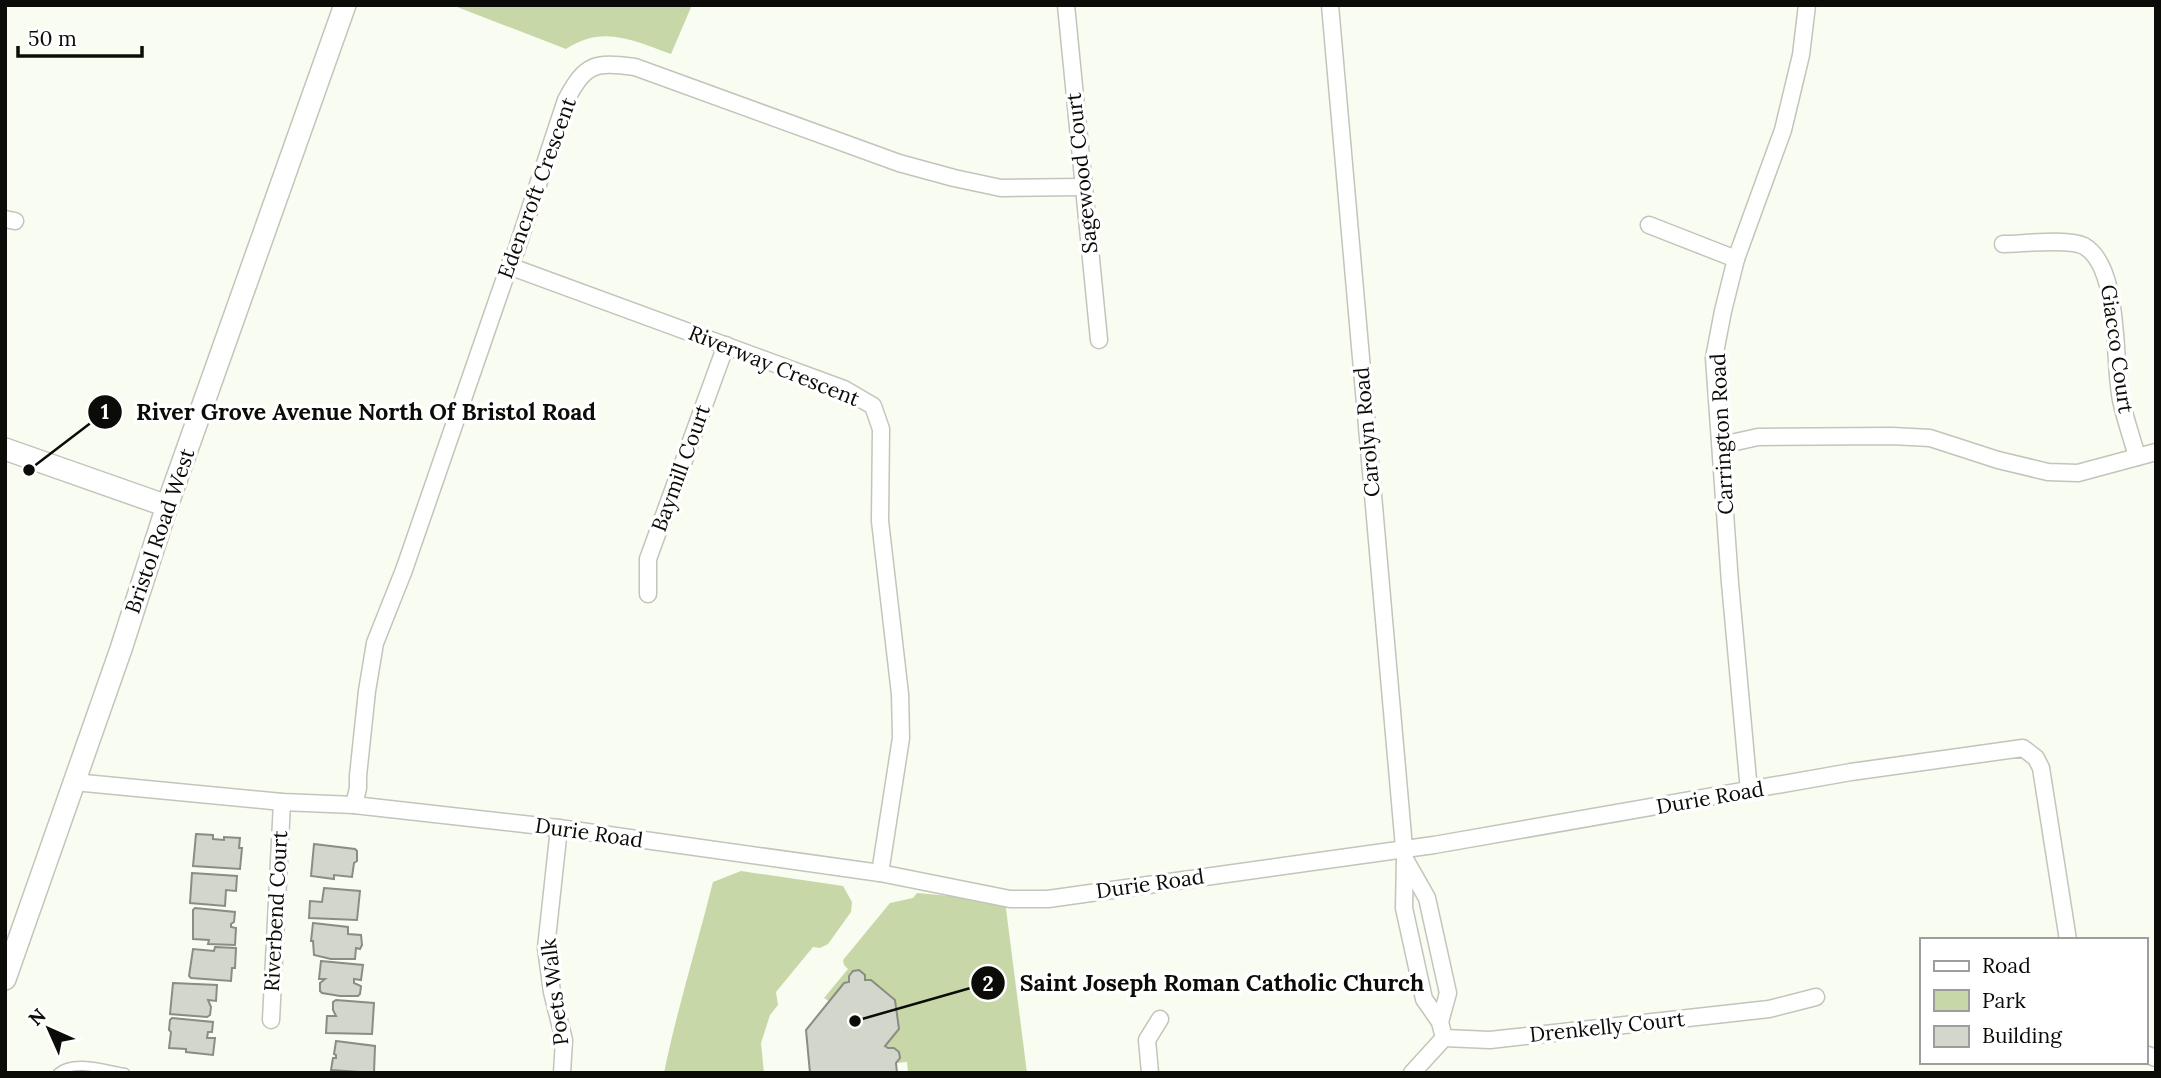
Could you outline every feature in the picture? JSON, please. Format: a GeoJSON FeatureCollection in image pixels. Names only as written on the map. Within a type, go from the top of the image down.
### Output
{"type":"FeatureCollection","features":[{"type":"Feature","properties":{"kind":"street","name":"Bristol Road West"},"geometry":{"type":"LineString","coordinates":[[5,979],[121,649],[167,506],[345,5]]}},
{"type":"Feature","properties":{"kind":"street","name":"Sagewood Court"},"geometry":{"type":"LineString","coordinates":[[1066,5],[1099,340]]}},
{"type":"Feature","properties":{"kind":"street","name":"Carolyn Road"},"geometry":{"type":"LineString","coordinates":[[1330,5],[1404,854],[1404,908],[1424,999],[1440,1022],[1444,1038]]}},
{"type":"Feature","properties":{"kind":"street","name":"Carrington Road"},"geometry":{"type":"LineString","coordinates":[[1749,792],[1730,583],[1714,358],[1736,259],[1783,130],[1801,55],[1807,5]]}},
{"type":"Feature","properties":{"kind":"street","name":"Edencroft Crescent"},"geometry":{"type":"LineString","coordinates":[[354,805],[375,643],[404,570],[566,100],[578,78],[596,65],[635,67],[899,163],[954,178],[1001,188],[1083,187]]}},
{"type":"Feature","properties":{"kind":"street"},"geometry":{"type":"LineString","coordinates":[[1649,225],[1736,259]]}},
{"type":"Feature","properties":{"kind":"street","name":"Giacco Court"},"geometry":{"type":"LineString","coordinates":[[2003,244],[2060,242],[2083,246],[2100,261],[2108,282],[2121,398],[2137,457]]}},
{"type":"Feature","properties":{"kind":"street","name":"Riverway Crescent"},"geometry":{"type":"LineString","coordinates":[[509,266],[844,389],[873,406],[881,429],[880,522],[900,694],[901,738],[880,873]]}},
{"type":"Feature","properties":{"kind":"street","name":"Baymill Court"},"geometry":{"type":"LineString","coordinates":[[648,594],[648,559],[726,345]]}},
{"type":"Feature","properties":{"kind":"street"},"geometry":{"type":"LineString","coordinates":[[1722,445],[1758,437],[1930,438],[1998,460],[2048,472],[2078,473],[2156,452]]}},
{"type":"Feature","properties":{"kind":"street"},"geometry":{"type":"LineString","coordinates":[[5,449],[167,506]]}},
{"type":"Feature","properties":{"kind":"street","name":"Durie Road"},"geometry":{"type":"LineString","coordinates":[[74,782],[282,802],[354,805],[559,828],[880,873],[1010,899],[1048,898],[1404,854],[1851,772],[2023,748],[2036,758],[2041,768],[2068,938]]}},
{"type":"Feature","properties":{"kind":"street","name":"Riverbend Court"},"geometry":{"type":"LineString","coordinates":[[271,1020],[282,802]]}},
{"type":"Feature","properties":{"kind":"street","name":"Poets Walk"},"geometry":{"type":"LineString","coordinates":[[559,828],[545,947],[552,992],[564,1040],[562,1073]]}},
{"type":"Feature","properties":{"kind":"street","name":"Carolyn Road"},"geometry":{"type":"LineString","coordinates":[[1404,854],[1427,898],[1448,993],[1440,1022]]}},
{"type":"Feature","properties":{"kind":"street","name":"Drenkelly Court"},"geometry":{"type":"LineString","coordinates":[[1444,1038],[1490,1040],[1769,1009],[1816,997]]}},
{"type":"Feature","properties":{"kind":"street"},"geometry":{"type":"LineString","coordinates":[[1150,1073],[1147,1040],[1160,1019]]}},
{"type":"Feature","properties":{"kind":"street"},"geometry":{"type":"LineString","coordinates":[[1412,1073],[1444,1038]]}},
{"type":"Feature","properties":{"kind":"lane"},"geometry":{"type":"LineString","coordinates":[[58,1073],[63,1068],[82,1066],[125,1073]]}},
{"type":"Feature","properties":{"kind":"green space"},"geometry":{"type":"Polygon","coordinates":[[[452,5],[692,5],[671,54],[631,40],[606,36],[593,37],[566,49],[452,5]]]}},
{"type":"Feature","properties":{"kind":"green space"},"geometry":{"type":"Polygon","coordinates":[[[741,871],[843,886],[852,902],[851,912],[828,944],[820,948],[813,947],[776,992],[778,1005],[770,1015],[761,1043],[764,1073],[664,1073],[713,882],[741,871]]]}},
{"type":"Feature","properties":{"kind":"green space"},"geometry":{"type":"Polygon","coordinates":[[[917,893],[1005,901],[1027,1073],[908,1073],[907,1062],[896,1063],[900,1058],[899,1052],[885,1046],[899,1029],[895,1000],[871,980],[865,980],[865,975],[859,970],[853,971],[849,982],[844,983],[829,1001],[824,998],[848,969],[843,960],[890,903],[913,898],[917,893]]]}},
{"type":"Feature","properties":{"kind":"building"},"geometry":{"type":"Polygon","coordinates":[[[196,834],[213,835],[213,839],[224,840],[224,837],[240,838],[240,869],[193,866],[196,834]]]}},
{"type":"Feature","properties":{"kind":"building"},"geometry":{"type":"Polygon","coordinates":[[[314,844],[355,849],[357,861],[354,863],[352,877],[334,875],[334,879],[311,876],[314,844]]]}},
{"type":"Feature","properties":{"kind":"building"},"geometry":{"type":"Polygon","coordinates":[[[192,873],[237,876],[236,891],[226,890],[225,906],[190,903],[192,873]]]}},
{"type":"Feature","properties":{"kind":"building"},"geometry":{"type":"Polygon","coordinates":[[[324,888],[360,891],[357,920],[309,918],[310,901],[322,902],[324,888]]]}},
{"type":"Feature","properties":{"kind":"building"},"geometry":{"type":"Polygon","coordinates":[[[195,908],[235,912],[231,927],[236,928],[235,945],[208,944],[209,940],[193,939],[195,908]]]}},
{"type":"Feature","properties":{"kind":"building"},"geometry":{"type":"Polygon","coordinates":[[[313,923],[348,927],[348,934],[361,935],[362,945],[360,949],[356,948],[355,959],[331,959],[314,955],[311,941],[313,923]]]}},
{"type":"Feature","properties":{"kind":"building"},"geometry":{"type":"Polygon","coordinates":[[[215,947],[236,948],[231,981],[191,978],[189,976],[193,949],[214,951],[215,947]]]}},
{"type":"Feature","properties":{"kind":"building"},"geometry":{"type":"Polygon","coordinates":[[[321,961],[363,965],[361,980],[354,979],[354,983],[361,986],[360,994],[340,996],[322,993],[320,983],[325,979],[319,979],[321,961]]]}},
{"type":"Feature","properties":{"kind":"building"},"geometry":{"type":"Polygon","coordinates":[[[859,970],[865,975],[865,980],[871,980],[895,1000],[899,1029],[885,1046],[899,1052],[897,1073],[810,1073],[806,1030],[844,983],[849,982],[853,971],[859,970]]]}},
{"type":"Feature","properties":{"kind":"building"},"geometry":{"type":"Polygon","coordinates":[[[173,983],[217,985],[216,1001],[208,1000],[210,1015],[170,1014],[173,983]]]}},
{"type":"Feature","properties":{"kind":"building"},"geometry":{"type":"Polygon","coordinates":[[[333,1002],[374,1003],[372,1034],[326,1033],[327,1016],[336,1016],[333,1002]]]}},
{"type":"Feature","properties":{"kind":"building"},"geometry":{"type":"Polygon","coordinates":[[[172,1018],[213,1022],[212,1032],[208,1032],[207,1038],[215,1038],[213,1055],[169,1048],[172,1018]]]}},
{"type":"Feature","properties":{"kind":"building"},"geometry":{"type":"Polygon","coordinates":[[[336,1041],[375,1046],[374,1073],[331,1070],[333,1058],[336,1058],[336,1041]]]}},
{"type":"Feature","properties":{"kind":"place","name":"River Grove Avenue North Of Bristol Road"},"geometry":{"type":"Point","coordinates":[29,470]}},
{"type":"Feature","properties":{"kind":"place","name":"Saint Joseph Roman Catholic Church"},"geometry":{"type":"Point","coordinates":[855,1021]}}]}
